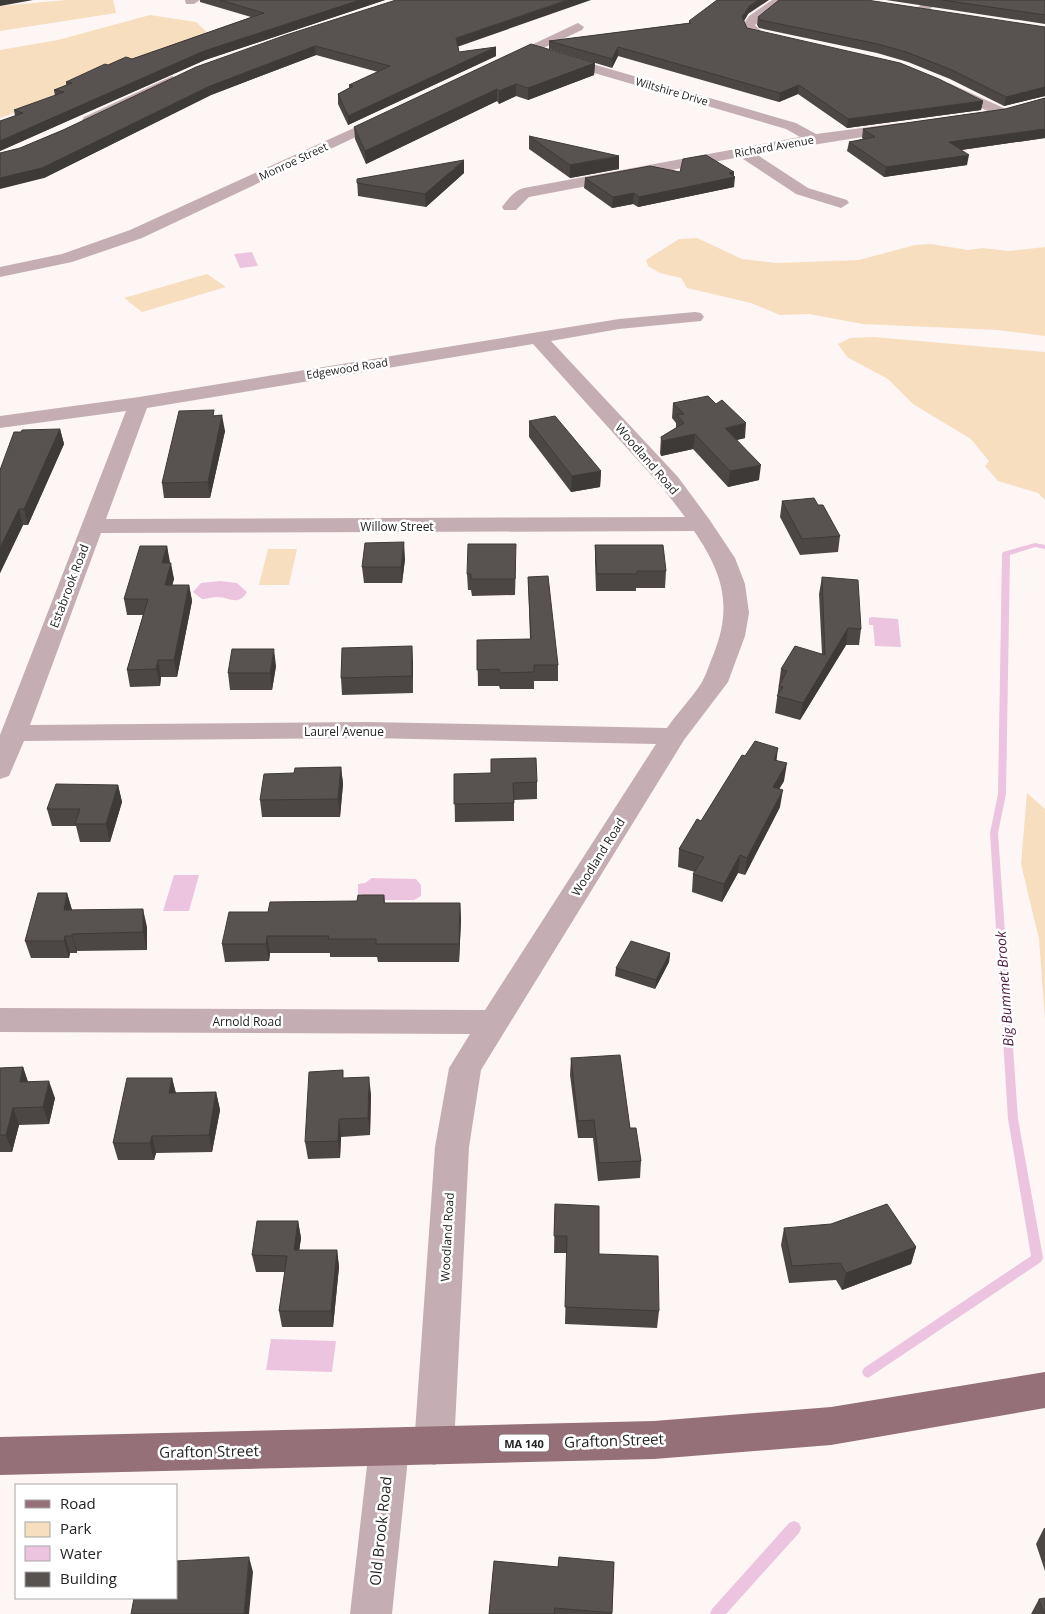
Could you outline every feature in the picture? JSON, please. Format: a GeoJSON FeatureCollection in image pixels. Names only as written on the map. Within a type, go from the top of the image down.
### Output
{"type":"FeatureCollection","features":[{"type":"Feature","properties":{"kind":"main road","name":"Grafton Street"},"geometry":{"type":"LineString","coordinates":[[0,1456],[389,1448],[654,1440],[830,1426],[1045,1390]]}},
{"type":"Feature","properties":{"kind":"street"},"geometry":{"type":"LineString","coordinates":[[780,0],[753,20],[750,28],[761,36],[796,44]]}},
{"type":"Feature","properties":{"kind":"street"},"geometry":{"type":"LineString","coordinates":[[937,0],[915,10],[943,14]]}},
{"type":"Feature","properties":{"kind":"street"},"geometry":{"type":"LineString","coordinates":[[489,68],[578,27]]}},
{"type":"Feature","properties":{"kind":"street","name":"Wiltshire Drive"},"geometry":{"type":"LineString","coordinates":[[528,49],[791,126],[814,139]]}},
{"type":"Feature","properties":{"kind":"street"},"geometry":{"type":"LineString","coordinates":[[78,124],[128,99],[183,75]]}},
{"type":"Feature","properties":{"kind":"street"},"geometry":{"type":"LineString","coordinates":[[935,80],[1003,113]]}},
{"type":"Feature","properties":{"kind":"street"},"geometry":{"type":"LineString","coordinates":[[977,117],[1020,108]]}},
{"type":"Feature","properties":{"kind":"street","name":"Monroe Street"},"geometry":{"type":"LineString","coordinates":[[0,272],[66,258],[136,234],[401,110]]}},
{"type":"Feature","properties":{"kind":"street","name":"Richard Avenue"},"geometry":{"type":"LineString","coordinates":[[510,207],[524,193],[814,139],[920,125]]}},
{"type":"Feature","properties":{"kind":"street"},"geometry":{"type":"LineString","coordinates":[[742,152],[802,191],[841,203]]}},
{"type":"Feature","properties":{"kind":"street","name":"Edgewood Road"},"geometry":{"type":"LineString","coordinates":[[0,422],[139,403],[619,324],[695,317]]}},
{"type":"Feature","properties":{"kind":"street","name":"Woodland Road"},"geometry":{"type":"LineString","coordinates":[[434,1446],[452,1147],[456,1110],[465,1068],[674,736],[715,682],[734,636],[736,619],[733,584],[724,558],[701,524],[670,482],[537,337]]}},
{"type":"Feature","properties":{"kind":"street","name":"Estabrook Road"},"geometry":{"type":"LineString","coordinates":[[0,770],[139,403]]}},
{"type":"Feature","properties":{"kind":"street","name":"Willow Street"},"geometry":{"type":"LineString","coordinates":[[92,526],[701,524]]}},
{"type":"Feature","properties":{"kind":"street","name":"Laurel Avenue"},"geometry":{"type":"LineString","coordinates":[[14,733],[367,730],[674,736]]}},
{"type":"Feature","properties":{"kind":"street","name":"Arnold Road"},"geometry":{"type":"LineString","coordinates":[[0,1020],[494,1022]]}},
{"type":"Feature","properties":{"kind":"street","name":"Old Brook Road"},"geometry":{"type":"LineString","coordinates":[[371,1614],[389,1448]]}},
{"type":"Feature","properties":{"kind":"green space"},"geometry":{"type":"Polygon","coordinates":[[[66,0],[113,0],[116,13],[0,31],[0,6],[66,0]]]}},
{"type":"Feature","properties":{"kind":"green space"},"geometry":{"type":"Polygon","coordinates":[[[150,15],[196,22],[219,43],[124,72],[0,118],[0,50],[58,40],[150,15]]]}},
{"type":"Feature","properties":{"kind":"green space"},"geometry":{"type":"Polygon","coordinates":[[[697,238],[742,259],[776,263],[859,260],[915,245],[931,244],[968,250],[983,248],[1008,251],[1045,247],[1045,336],[998,330],[863,324],[809,314],[780,315],[751,303],[687,288],[681,278],[660,273],[648,266],[646,260],[679,239],[697,238]]]}},
{"type":"Feature","properties":{"kind":"green space"},"geometry":{"type":"Polygon","coordinates":[[[207,274],[226,287],[142,312],[124,298],[207,274]]]}},
{"type":"Feature","properties":{"kind":"green space"},"geometry":{"type":"Polygon","coordinates":[[[874,337],[1045,352],[1045,500],[1038,493],[998,481],[985,466],[989,461],[971,439],[913,404],[888,379],[847,357],[838,344],[850,338],[874,337]]]}},
{"type":"Feature","properties":{"kind":"green space"},"geometry":{"type":"Polygon","coordinates":[[[268,549],[297,549],[289,585],[259,585],[268,549]]]}},
{"type":"Feature","properties":{"kind":"green space"},"geometry":{"type":"Polygon","coordinates":[[[1027,793],[1045,809],[1045,1019],[1039,939],[1021,864],[1027,793]]]}},
{"type":"Feature","properties":{"kind":"water"},"geometry":{"type":"Polygon","coordinates":[[[252,252],[258,266],[240,268],[234,254],[252,252]]]}},
{"type":"Feature","properties":{"kind":"water"},"geometry":{"type":"Polygon","coordinates":[[[220,581],[237,583],[247,592],[244,597],[233,600],[222,597],[202,599],[193,592],[201,583],[220,581]]]}},
{"type":"Feature","properties":{"kind":"water"},"geometry":{"type":"Polygon","coordinates":[[[869,618],[898,619],[901,647],[875,646],[873,625],[869,625],[869,618]]]}},
{"type":"Feature","properties":{"kind":"water"},"geometry":{"type":"Polygon","coordinates":[[[174,875],[199,875],[189,911],[163,911],[174,875]]]}},
{"type":"Feature","properties":{"kind":"water"},"geometry":{"type":"Polygon","coordinates":[[[372,878],[416,879],[421,885],[421,896],[414,900],[368,900],[362,894],[358,894],[358,884],[365,883],[372,878]]]}},
{"type":"Feature","properties":{"kind":"water"},"geometry":{"type":"Polygon","coordinates":[[[271,1339],[336,1341],[332,1372],[266,1370],[271,1339]]]}},
{"type":"Feature","properties":{"kind":"building"},"geometry":{"type":"Polygon","coordinates":[[[220,0],[360,0],[204,51],[0,141],[0,121],[23,113],[14,110],[64,92],[54,90],[72,83],[66,82],[105,64],[108,65],[126,57],[132,59],[264,13],[220,0]]]}},
{"type":"Feature","properties":{"kind":"building"},"geometry":{"type":"Polygon","coordinates":[[[396,0],[567,0],[456,38],[459,52],[496,47],[348,116],[338,94],[353,86],[349,85],[390,66],[315,46],[210,86],[42,168],[0,178],[0,153],[20,148],[63,130],[196,67],[286,35],[396,0]]]}},
{"type":"Feature","properties":{"kind":"building"},"geometry":{"type":"Polygon","coordinates":[[[717,0],[758,0],[749,6],[742,17],[747,28],[900,63],[939,79],[983,101],[848,119],[799,85],[780,93],[618,47],[612,59],[549,41],[691,23],[689,21],[717,0]]]}},
{"type":"Feature","properties":{"kind":"building"},"geometry":{"type":"Polygon","coordinates":[[[779,0],[867,0],[1045,27],[1045,87],[1006,97],[952,70],[909,53],[878,44],[760,20],[758,17],[779,0]]]}},
{"type":"Feature","properties":{"kind":"building"},"geometry":{"type":"Polygon","coordinates":[[[942,0],[1045,0],[1045,15],[942,0]]]}},
{"type":"Feature","properties":{"kind":"building"},"geometry":{"type":"Polygon","coordinates":[[[531,44],[595,63],[528,88],[516,84],[499,91],[497,89],[365,151],[354,127],[531,44]]]}},
{"type":"Feature","properties":{"kind":"building"},"geometry":{"type":"Polygon","coordinates":[[[1045,98],[1045,129],[949,142],[969,155],[886,167],[849,142],[875,137],[863,129],[1005,109],[1045,98]]]}},
{"type":"Feature","properties":{"kind":"building"},"geometry":{"type":"Polygon","coordinates":[[[529,136],[619,156],[570,165],[529,136]]]}},
{"type":"Feature","properties":{"kind":"building"},"geometry":{"type":"Polygon","coordinates":[[[706,155],[734,172],[729,173],[735,177],[639,197],[634,193],[613,197],[585,178],[650,166],[680,172],[683,159],[706,155]]]}},
{"type":"Feature","properties":{"kind":"building"},"geometry":{"type":"Polygon","coordinates":[[[464,160],[425,194],[357,183],[357,179],[464,160]]]}},
{"type":"Feature","properties":{"kind":"building"},"geometry":{"type":"Polygon","coordinates":[[[708,396],[716,404],[722,400],[746,423],[725,428],[761,465],[730,471],[695,434],[662,441],[661,437],[684,423],[677,415],[684,414],[673,403],[708,396]]]}},
{"type":"Feature","properties":{"kind":"building"},"geometry":{"type":"Polygon","coordinates":[[[214,410],[213,416],[222,415],[208,482],[162,483],[179,411],[214,410]]]}},
{"type":"Feature","properties":{"kind":"building"},"geometry":{"type":"Polygon","coordinates":[[[555,416],[601,471],[572,476],[529,421],[555,416]]]}},
{"type":"Feature","properties":{"kind":"building"},"geometry":{"type":"Polygon","coordinates":[[[60,429],[24,509],[19,509],[0,548],[0,470],[14,432],[60,429]]]}},
{"type":"Feature","properties":{"kind":"building"},"geometry":{"type":"Polygon","coordinates":[[[814,498],[818,505],[823,505],[840,536],[802,539],[782,501],[814,498]]]}},
{"type":"Feature","properties":{"kind":"building"},"geometry":{"type":"Polygon","coordinates":[[[404,542],[401,567],[362,567],[365,543],[404,542]]]}},
{"type":"Feature","properties":{"kind":"building"},"geometry":{"type":"Polygon","coordinates":[[[468,544],[516,544],[515,579],[471,579],[471,574],[467,574],[468,544]]]}},
{"type":"Feature","properties":{"kind":"building"},"geometry":{"type":"Polygon","coordinates":[[[595,545],[663,545],[666,571],[637,571],[637,574],[597,574],[595,545]]]}},
{"type":"Feature","properties":{"kind":"building"},"geometry":{"type":"Polygon","coordinates":[[[140,546],[167,546],[162,563],[171,563],[165,585],[189,585],[174,660],[158,660],[156,669],[127,670],[148,599],[124,599],[140,546]]]}},
{"type":"Feature","properties":{"kind":"building"},"geometry":{"type":"Polygon","coordinates":[[[548,576],[558,665],[534,665],[534,672],[500,673],[499,669],[477,670],[477,640],[531,639],[528,577],[548,576]]]}},
{"type":"Feature","properties":{"kind":"building"},"geometry":{"type":"Polygon","coordinates":[[[822,577],[858,580],[861,629],[848,628],[803,703],[777,696],[783,687],[779,686],[787,671],[781,669],[795,646],[825,655],[822,577]]]}},
{"type":"Feature","properties":{"kind":"building"},"geometry":{"type":"Polygon","coordinates":[[[412,646],[412,676],[341,678],[342,648],[412,646]]]}},
{"type":"Feature","properties":{"kind":"building"},"geometry":{"type":"Polygon","coordinates":[[[232,649],[274,649],[270,673],[228,673],[232,649]]]}},
{"type":"Feature","properties":{"kind":"building"},"geometry":{"type":"Polygon","coordinates":[[[755,741],[778,748],[774,760],[787,763],[773,787],[783,790],[747,858],[740,855],[724,884],[693,874],[704,857],[679,849],[697,819],[701,821],[742,755],[745,756],[755,741]]]}},
{"type":"Feature","properties":{"kind":"building"},"geometry":{"type":"Polygon","coordinates":[[[536,758],[537,782],[513,783],[514,803],[454,804],[454,774],[491,773],[491,759],[536,758]]]}},
{"type":"Feature","properties":{"kind":"building"},"geometry":{"type":"Polygon","coordinates":[[[341,767],[338,799],[260,800],[264,774],[294,773],[295,768],[341,767]]]}},
{"type":"Feature","properties":{"kind":"building"},"geometry":{"type":"Polygon","coordinates":[[[56,784],[118,785],[106,824],[75,824],[80,809],[47,809],[56,784]]]}},
{"type":"Feature","properties":{"kind":"building"},"geometry":{"type":"Polygon","coordinates":[[[38,893],[67,893],[64,910],[143,909],[143,932],[72,934],[72,936],[65,936],[64,941],[25,941],[38,893]]]}},
{"type":"Feature","properties":{"kind":"building"},"geometry":{"type":"Polygon","coordinates":[[[358,895],[384,895],[384,903],[460,903],[459,944],[376,944],[376,939],[328,939],[329,936],[267,936],[266,944],[222,944],[229,912],[268,912],[270,902],[357,901],[358,895]]]}},
{"type":"Feature","properties":{"kind":"building"},"geometry":{"type":"Polygon","coordinates":[[[631,941],[670,953],[656,980],[616,968],[631,941]]]}},
{"type":"Feature","properties":{"kind":"building"},"geometry":{"type":"Polygon","coordinates":[[[620,1055],[630,1128],[636,1128],[641,1161],[599,1163],[594,1120],[578,1121],[571,1058],[620,1055]]]}},
{"type":"Feature","properties":{"kind":"building"},"geometry":{"type":"Polygon","coordinates":[[[23,1067],[20,1082],[49,1081],[43,1107],[13,1108],[6,1135],[0,1135],[0,1068],[23,1067]]]}},
{"type":"Feature","properties":{"kind":"building"},"geometry":{"type":"Polygon","coordinates":[[[343,1070],[343,1078],[369,1077],[368,1118],[339,1119],[338,1141],[305,1142],[309,1072],[343,1070]]]}},
{"type":"Feature","properties":{"kind":"building"},"geometry":{"type":"Polygon","coordinates":[[[127,1078],[172,1078],[169,1093],[216,1092],[209,1135],[152,1136],[150,1143],[113,1143],[127,1078]]]}},
{"type":"Feature","properties":{"kind":"building"},"geometry":{"type":"Polygon","coordinates":[[[555,1204],[599,1206],[599,1254],[658,1256],[659,1311],[565,1307],[567,1236],[554,1236],[555,1204]]]}},
{"type":"Feature","properties":{"kind":"building"},"geometry":{"type":"Polygon","coordinates":[[[887,1204],[916,1247],[846,1273],[840,1263],[792,1266],[784,1228],[831,1224],[887,1204]]]}},
{"type":"Feature","properties":{"kind":"building"},"geometry":{"type":"Polygon","coordinates":[[[257,1221],[298,1221],[294,1250],[337,1250],[331,1311],[279,1311],[287,1256],[252,1255],[257,1221]]]}},
{"type":"Feature","properties":{"kind":"building"},"geometry":{"type":"Polygon","coordinates":[[[249,1557],[244,1614],[131,1614],[134,1599],[178,1599],[178,1561],[249,1557]]]}},
{"type":"Feature","properties":{"kind":"building"},"geometry":{"type":"Polygon","coordinates":[[[559,1557],[614,1562],[612,1613],[555,1608],[554,1614],[489,1614],[494,1561],[558,1567],[559,1557]]]}},
{"type":"Feature","properties":{"kind":"building"},"geometry":{"type":"Polygon","coordinates":[[[1045,1598],[1045,1614],[1044,1614],[1039,1599],[1045,1598]]]}},
{"type":"Feature","properties":{"kind":"waterway","name":"Big Bummet Brook"},"geometry":{"type":"LineString","coordinates":[[868,1372],[1037,1258],[1013,1119],[994,833],[1002,794],[1006,554],[1035,545],[1045,547]]}},
{"type":"Feature","properties":{"kind":"waterway","name":"Big Bummet Brook"},"geometry":{"type":"LineString","coordinates":[[717,1614],[794,1528]]}}]}
